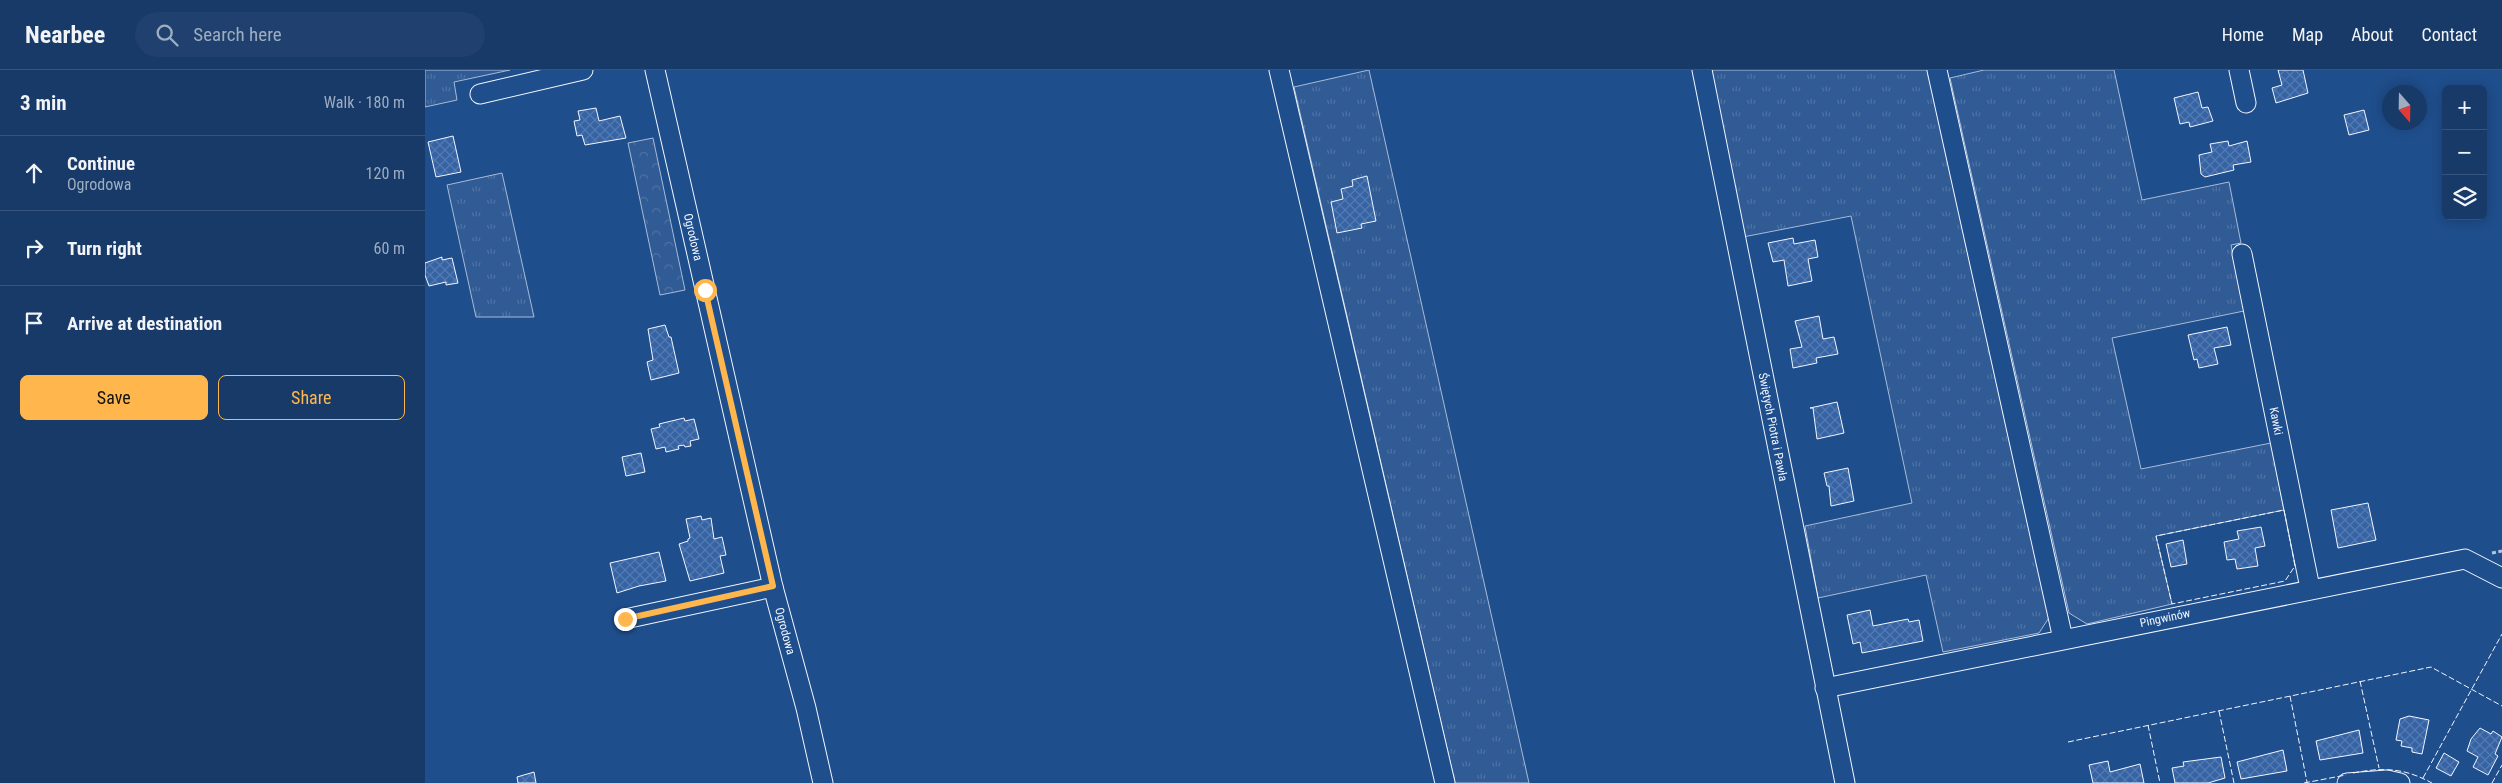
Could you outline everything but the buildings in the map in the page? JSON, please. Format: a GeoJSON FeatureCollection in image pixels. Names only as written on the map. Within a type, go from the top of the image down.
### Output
{"type":"FeatureCollection","features":[{"type":"Feature","properties":{"kind":"street"},"geometry":{"type":"LineString","coordinates":[[480,94],[583,70]]}},
{"type":"Feature","properties":{"kind":"street","name":"Ogrodowa"},"geometry":{"type":"LineString","coordinates":[[655,70],[773,586],[806,708],[823,783]]}},
{"type":"Feature","properties":{"kind":"street"},"geometry":{"type":"LineString","coordinates":[[1279,70],[1445,783]]}},
{"type":"Feature","properties":{"kind":"street","name":"Świętych Piotra i Pawła"},"geometry":{"type":"LineString","coordinates":[[1702,70],[1845,783]]}},
{"type":"Feature","properties":{"kind":"street"},"geometry":{"type":"LineString","coordinates":[[1937,70],[2063,639]]}},
{"type":"Feature","properties":{"kind":"street"},"geometry":{"type":"LineString","coordinates":[[2239,70],[2246,102]]}},
{"type":"Feature","properties":{"kind":"street","name":"Kawki"},"geometry":{"type":"LineString","coordinates":[[2242,254],[2311,588]]}},
{"type":"Feature","properties":{"kind":"street","name":"Pingwinów"},"geometry":{"type":"LineString","coordinates":[[1825,688],[2465,558],[2502,578]]}},
{"type":"Feature","properties":{"kind":"street"},"geometry":{"type":"LineString","coordinates":[[625,619],[773,586]]}},
{"type":"Feature","properties":{"kind":"street"},"geometry":{"type":"LineString","coordinates":[[2347,783],[2387,780],[2400,783]]}},
{"type":"Feature","properties":{"kind":"green space"},"geometry":{"type":"Polygon","coordinates":[[[425,70],[510,70],[454,82],[457,100],[425,107],[425,70]]]}},
{"type":"Feature","properties":{"kind":"green space"},"geometry":{"type":"Polygon","coordinates":[[[1369,70],[1529,783],[1455,783],[1294,87],[1369,70]]]}},
{"type":"Feature","properties":{"kind":"green space"},"geometry":{"type":"Polygon","coordinates":[[[1710,70],[1930,70],[2050,616],[2039,633],[1943,652],[1926,575],[1818,598],[1805,526],[1912,503],[1851,216],[1743,237],[1710,70]]]}},
{"type":"Feature","properties":{"kind":"green space"},"geometry":{"type":"Polygon","coordinates":[[[1984,70],[2114,70],[2142,200],[2229,182],[2241,243],[2231,245],[2244,311],[2112,338],[2141,469],[2271,443],[2284,510],[2156,536],[2172,604],[2087,624],[2069,613],[1950,78],[1984,70]]]}},
{"type":"Feature","properties":{"kind":"green space"},"geometry":{"type":"Polygon","coordinates":[[[653,138],[685,290],[660,295],[628,143],[653,138]]]}},
{"type":"Feature","properties":{"kind":"green space"},"geometry":{"type":"Polygon","coordinates":[[[502,173],[534,317],[476,317],[447,185],[502,173]]]}},
{"type":"Feature","properties":{"kind":"fence"},"geometry":{"type":"LineString","coordinates":[[2284,510],[2295,566],[2285,581],[2172,604],[2156,536],[2284,510]]}},
{"type":"Feature","properties":{"kind":"fence"},"geometry":{"type":"LineString","coordinates":[[2423,778],[2502,634]]}},
{"type":"Feature","properties":{"kind":"fence"},"geometry":{"type":"LineString","coordinates":[[2068,742],[2431,667],[2502,706]]}},
{"type":"Feature","properties":{"kind":"fence"},"geometry":{"type":"LineString","coordinates":[[2360,681],[2379,768]]}},
{"type":"Feature","properties":{"kind":"fence"},"geometry":{"type":"LineString","coordinates":[[2290,696],[2307,782]]}},
{"type":"Feature","properties":{"kind":"fence"},"geometry":{"type":"LineString","coordinates":[[2219,711],[2234,783]]}},
{"type":"Feature","properties":{"kind":"fence"},"geometry":{"type":"LineString","coordinates":[[2148,725],[2160,783]]}},
{"type":"Feature","properties":{"kind":"fence"},"geometry":{"type":"LineString","coordinates":[[2492,783],[2502,765]]}},
{"type":"Feature","properties":{"kind":"fence"},"geometry":{"type":"LineString","coordinates":[[2353,773],[2394,770],[2412,774],[2432,783]]}},
{"type":"Feature","properties":{"kind":"fence"},"geometry":{"type":"LineString","coordinates":[[2304,783],[2346,775]]}},
{"type":"Feature","properties":{"kind":"route"},"geometry":{"type":"LineString","coordinates":[[625,619],[773,586],[705,290]]}}]}
